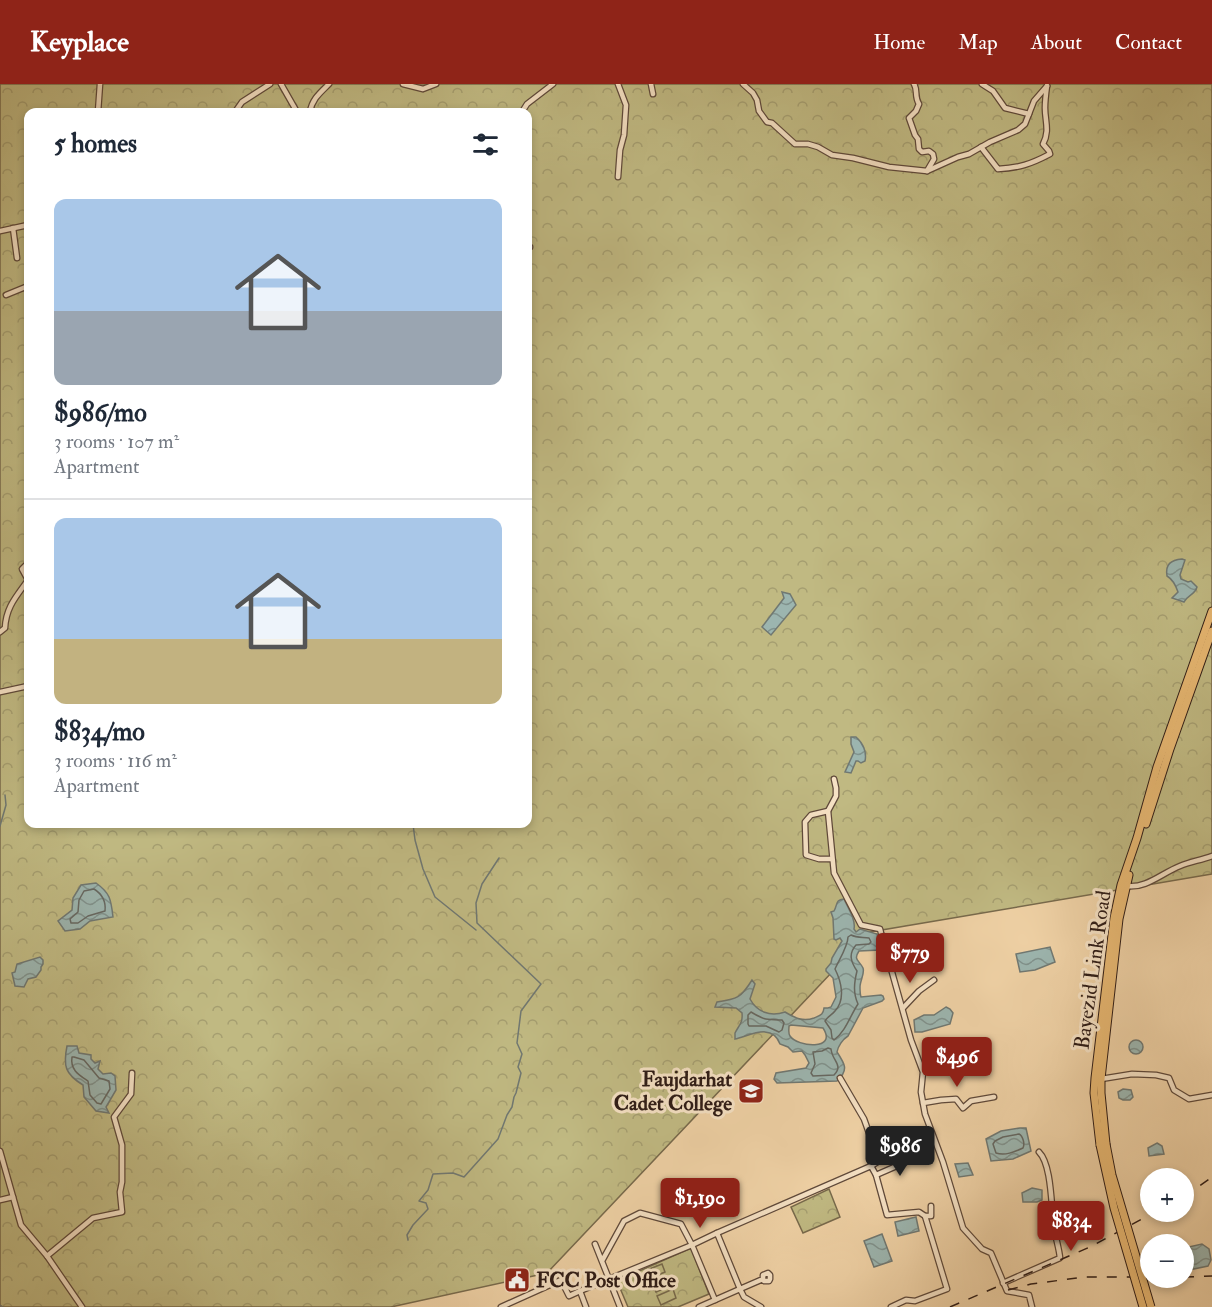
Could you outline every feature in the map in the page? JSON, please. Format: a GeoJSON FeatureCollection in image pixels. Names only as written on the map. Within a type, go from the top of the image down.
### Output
{"type":"FeatureCollection","features":[{"type":"Feature","properties":{"kind":"main road","name":"Bayezid Link Road"},"geometry":{"type":"LineString","coordinates":[[1151,1307],[1103,1144],[1101,1079],[1119,919],[1126,886],[1161,765],[1162,754],[1212,611]]}},
{"type":"Feature","properties":{"kind":"main road","name":"Bayezid Link Road"},"geometry":{"type":"LineString","coordinates":[[1143,1307],[1114,1208],[1094,1093],[1095,1077],[1114,918],[1121,885],[1161,765],[1170,749],[1212,631]]}},
{"type":"Feature","properties":{"kind":"street"},"geometry":{"type":"LineString","coordinates":[[98,108],[100,84]]}},
{"type":"Feature","properties":{"kind":"street"},"geometry":{"type":"LineString","coordinates":[[238,108],[242,102],[270,84]]}},
{"type":"Feature","properties":{"kind":"street"},"geometry":{"type":"LineString","coordinates":[[282,84],[295,108]]}},
{"type":"Feature","properties":{"kind":"street"},"geometry":{"type":"LineString","coordinates":[[311,108],[317,95],[328,84]]}},
{"type":"Feature","properties":{"kind":"street"},"geometry":{"type":"LineString","coordinates":[[402,84],[423,89],[436,84]]}},
{"type":"Feature","properties":{"kind":"street"},"geometry":{"type":"LineString","coordinates":[[524,108],[553,84]]}},
{"type":"Feature","properties":{"kind":"street"},"geometry":{"type":"LineString","coordinates":[[618,84],[626,105],[618,177]]}},
{"type":"Feature","properties":{"kind":"street"},"geometry":{"type":"LineString","coordinates":[[651,84],[653,94]]}},
{"type":"Feature","properties":{"kind":"street"},"geometry":{"type":"LineString","coordinates":[[743,84],[753,93],[759,111],[767,122],[772,123],[795,144],[808,144],[832,155],[927,171],[1018,130],[1025,124],[1034,100],[1047,85]]}},
{"type":"Feature","properties":{"kind":"street"},"geometry":{"type":"LineString","coordinates":[[914,84],[915,98],[919,104],[909,118],[918,139],[919,149],[922,152],[929,151],[933,154],[934,159],[927,171]]}},
{"type":"Feature","properties":{"kind":"street"},"geometry":{"type":"LineString","coordinates":[[982,84],[993,91],[1005,108],[1029,114]]}},
{"type":"Feature","properties":{"kind":"street"},"geometry":{"type":"LineString","coordinates":[[981,147],[998,169],[1015,169],[1050,154],[1043,144],[1046,139],[1048,122],[1045,111],[1047,85]]}},
{"type":"Feature","properties":{"kind":"street"},"geometry":{"type":"LineString","coordinates":[[0,231],[24,226]]}},
{"type":"Feature","properties":{"kind":"street"},"geometry":{"type":"LineString","coordinates":[[13,228],[17,258]]}},
{"type":"Feature","properties":{"kind":"street"},"geometry":{"type":"LineString","coordinates":[[6,296],[24,288]]}},
{"type":"Feature","properties":{"kind":"street"},"geometry":{"type":"LineString","coordinates":[[0,632],[5,628],[10,605],[24,586]]}},
{"type":"Feature","properties":{"kind":"street"},"geometry":{"type":"LineString","coordinates":[[0,692],[24,687]]}},
{"type":"Feature","properties":{"kind":"street"},"geometry":{"type":"LineString","coordinates":[[834,779],[836,796],[828,811],[834,873],[861,926],[879,929],[881,933],[911,1040],[923,1072],[921,1092],[925,1114],[943,1162],[963,1228],[982,1249],[991,1253],[1007,1291],[1029,1295],[1032,1307]]}},
{"type":"Feature","properties":{"kind":"street"},"geometry":{"type":"LineString","coordinates":[[828,811],[811,815],[805,822],[805,847],[806,855],[819,859],[832,859]]}},
{"type":"Feature","properties":{"kind":"street"},"geometry":{"type":"LineString","coordinates":[[1126,886],[1138,886],[1180,866],[1212,856]]}},
{"type":"Feature","properties":{"kind":"street"},"geometry":{"type":"LineString","coordinates":[[903,1008],[934,980]]}},
{"type":"Feature","properties":{"kind":"street"},"geometry":{"type":"LineString","coordinates":[[47,1256],[93,1218],[122,1212],[120,1192],[122,1145],[114,1117],[131,1094],[132,1073]]}},
{"type":"Feature","properties":{"kind":"street"},"geometry":{"type":"LineString","coordinates":[[1101,1079],[1132,1074],[1156,1075],[1169,1077],[1173,1090],[1189,1099],[1212,1095]]}},
{"type":"Feature","properties":{"kind":"street"},"geometry":{"type":"LineString","coordinates":[[501,1307],[561,1280],[569,1296],[872,1166],[879,1161],[864,1119],[840,1078]]}},
{"type":"Feature","properties":{"kind":"street"},"geometry":{"type":"LineString","coordinates":[[923,1103],[956,1099],[963,1108],[971,1101],[994,1097]]}},
{"type":"Feature","properties":{"kind":"street"},"geometry":{"type":"LineString","coordinates":[[0,1151],[21,1226],[47,1256],[78,1305]]}},
{"type":"Feature","properties":{"kind":"street"},"geometry":{"type":"LineString","coordinates":[[1003,1283],[1060,1258],[1048,1174],[1044,1158],[1039,1152]]}},
{"type":"Feature","properties":{"kind":"street"},"geometry":{"type":"LineString","coordinates":[[876,1175],[898,1165]]}},
{"type":"Feature","properties":{"kind":"street"},"geometry":{"type":"LineString","coordinates":[[872,1166],[887,1215],[920,1212],[925,1216],[947,1289],[915,1301],[906,1300],[891,1307]]}},
{"type":"Feature","properties":{"kind":"street"},"geometry":{"type":"LineString","coordinates":[[0,1200],[13,1197]]}},
{"type":"Feature","properties":{"kind":"street"},"geometry":{"type":"LineString","coordinates":[[925,1216],[933,1216],[931,1206]]}},
{"type":"Feature","properties":{"kind":"street"},"geometry":{"type":"LineString","coordinates":[[602,1261],[624,1221],[640,1213],[681,1224],[715,1300]]}},
{"type":"Feature","properties":{"kind":"street"},"geometry":{"type":"LineString","coordinates":[[717,1233],[744,1297],[761,1307]]}},
{"type":"Feature","properties":{"kind":"street"},"geometry":{"type":"LineString","coordinates":[[596,1244],[620,1307]]}},
{"type":"Feature","properties":{"kind":"street"},"geometry":{"type":"LineString","coordinates":[[699,1307],[763,1279]]}},
{"type":"Feature","properties":{"kind":"street"},"geometry":{"type":"LineString","coordinates":[[580,1291],[586,1307]]}},
{"type":"Feature","properties":{"kind":"green space"},"geometry":{"type":"Polygon","coordinates":[[[0,84],[1212,84],[1212,874],[870,932],[547,1273],[391,1307],[0,1307],[0,84]]]}},
{"type":"Feature","properties":{"kind":"green space"},"geometry":{"type":"Polygon","coordinates":[[[829,1189],[840,1217],[803,1233],[791,1207],[829,1189]]]}},
{"type":"Feature","properties":{"kind":"green space"},"geometry":{"type":"Polygon","coordinates":[[[691,1248],[709,1294],[678,1307],[628,1307],[617,1281],[691,1248]]]}},
{"type":"Feature","properties":{"kind":"green space"},"geometry":{"type":"Polygon","coordinates":[[[662,1264],[665,1272],[651,1278],[647,1270],[662,1264]]]}},
{"type":"Feature","properties":{"kind":"green space"},"geometry":{"type":"Polygon","coordinates":[[[667,1277],[670,1286],[656,1292],[652,1283],[667,1277]]]}},
{"type":"Feature","properties":{"kind":"green space"},"geometry":{"type":"Polygon","coordinates":[[[673,1289],[676,1298],[661,1305],[657,1296],[673,1289]]]}},
{"type":"Feature","properties":{"kind":"water"},"geometry":{"type":"Polygon","coordinates":[[[1185,560],[1180,575],[1181,579],[1191,581],[1197,587],[1184,602],[1172,598],[1178,592],[1174,583],[1167,576],[1170,563],[1185,560]]]}},
{"type":"Feature","properties":{"kind":"water"},"geometry":{"type":"Polygon","coordinates":[[[782,592],[790,594],[796,605],[771,635],[762,627],[784,598],[782,592]]]}},
{"type":"Feature","properties":{"kind":"water"},"geometry":{"type":"Polygon","coordinates":[[[851,737],[856,737],[861,742],[865,751],[865,761],[861,763],[856,761],[851,773],[845,772],[854,752],[851,737]]]}},
{"type":"Feature","properties":{"kind":"water"},"geometry":{"type":"Polygon","coordinates":[[[96,883],[109,897],[113,917],[90,921],[80,929],[65,931],[58,921],[72,910],[73,898],[81,885],[96,883]]]}},
{"type":"Feature","properties":{"kind":"water"},"geometry":{"type":"Polygon","coordinates":[[[844,899],[856,932],[860,929],[877,934],[880,950],[859,951],[857,956],[863,970],[860,985],[861,997],[881,995],[884,999],[863,1008],[848,1036],[840,1045],[837,1052],[844,1064],[844,1070],[837,1081],[777,1083],[774,1079],[776,1073],[806,1068],[809,1063],[802,1051],[793,1052],[780,1044],[772,1034],[766,1032],[753,1033],[735,1039],[742,1013],[736,1008],[715,1007],[717,1002],[741,994],[752,980],[755,984],[750,999],[756,1007],[769,1014],[785,1012],[806,1020],[820,1015],[824,1008],[831,1007],[836,997],[833,978],[826,969],[842,941],[840,938],[834,939],[831,912],[844,899]],[[791,1025],[789,1033],[794,1040],[800,1043],[815,1045],[825,1040],[826,1035],[823,1028],[791,1025]]]}},
{"type":"Feature","properties":{"kind":"water"},"geometry":{"type":"Polygon","coordinates":[[[1050,947],[1055,962],[1035,970],[1020,972],[1016,954],[1050,947]]]}},
{"type":"Feature","properties":{"kind":"water"},"geometry":{"type":"Polygon","coordinates":[[[40,957],[43,964],[36,977],[28,979],[24,987],[15,986],[12,973],[15,972],[17,964],[40,957]]]}},
{"type":"Feature","properties":{"kind":"water"},"geometry":{"type":"Polygon","coordinates":[[[946,1007],[953,1013],[950,1024],[915,1032],[914,1020],[924,1015],[934,1015],[946,1007]]]}},
{"type":"Feature","properties":{"kind":"water"},"geometry":{"type":"Polygon","coordinates":[[[1133,1040],[1139,1040],[1143,1047],[1139,1054],[1133,1054],[1129,1050],[1129,1044],[1133,1040]]]}},
{"type":"Feature","properties":{"kind":"water"},"geometry":{"type":"Polygon","coordinates":[[[67,1046],[77,1046],[79,1053],[91,1055],[95,1063],[100,1061],[98,1069],[103,1074],[111,1073],[115,1076],[116,1090],[106,1107],[109,1113],[96,1111],[84,1097],[83,1085],[72,1077],[67,1069],[65,1059],[67,1046]]]}},
{"type":"Feature","properties":{"kind":"water"},"geometry":{"type":"Polygon","coordinates":[[[948,1056],[951,1061],[950,1068],[941,1073],[928,1074],[927,1062],[948,1056]]]}},
{"type":"Feature","properties":{"kind":"water"},"geometry":{"type":"Polygon","coordinates":[[[1123,1089],[1131,1090],[1133,1097],[1130,1100],[1119,1098],[1118,1092],[1123,1089]]]}},
{"type":"Feature","properties":{"kind":"water"},"geometry":{"type":"Polygon","coordinates":[[[1026,1128],[1031,1151],[1013,1159],[991,1161],[986,1139],[1001,1131],[1026,1128]]]}},
{"type":"Feature","properties":{"kind":"water"},"geometry":{"type":"Polygon","coordinates":[[[1157,1143],[1162,1146],[1164,1154],[1149,1156],[1148,1148],[1157,1143]]]}},
{"type":"Feature","properties":{"kind":"water"},"geometry":{"type":"Polygon","coordinates":[[[968,1163],[973,1175],[959,1177],[955,1164],[968,1163]]]}},
{"type":"Feature","properties":{"kind":"water"},"geometry":{"type":"Polygon","coordinates":[[[1032,1188],[1042,1190],[1042,1200],[1023,1202],[1022,1193],[1032,1188]]]}},
{"type":"Feature","properties":{"kind":"water"},"geometry":{"type":"Polygon","coordinates":[[[916,1217],[919,1231],[898,1236],[895,1222],[916,1217]]]}},
{"type":"Feature","properties":{"kind":"water"},"geometry":{"type":"Polygon","coordinates":[[[882,1234],[892,1261],[874,1267],[864,1241],[882,1234]]]}},
{"type":"Feature","properties":{"kind":"water"},"geometry":{"type":"Polygon","coordinates":[[[1202,1244],[1209,1249],[1211,1260],[1208,1266],[1194,1269],[1194,1246],[1202,1244]]]}},
{"type":"Feature","properties":{"kind":"waterway"},"geometry":{"type":"LineString","coordinates":[[0,826],[6,805],[5,795]]}},
{"type":"Feature","properties":{"kind":"waterway"},"geometry":{"type":"LineString","coordinates":[[414,828],[423,869],[435,897],[476,930]]}},
{"type":"Feature","properties":{"kind":"waterway"},"geometry":{"type":"LineString","coordinates":[[408,1240],[407,1235],[413,1225],[428,1209],[426,1203],[419,1201],[428,1190],[433,1174],[453,1173],[464,1177],[498,1139],[512,1107],[521,1073],[518,1067],[522,1054],[517,1043],[521,1011],[541,984],[477,923],[476,903],[482,884],[499,858]]}},
{"type":"Feature","properties":{"kind":"railway"},"geometry":{"type":"LineString","coordinates":[[1194,1190],[1212,1177]]}},
{"type":"Feature","properties":{"kind":"railway"},"geometry":{"type":"LineString","coordinates":[[950,1307],[1090,1247],[1140,1220]]}},
{"type":"Feature","properties":{"kind":"railway"},"geometry":{"type":"LineString","coordinates":[[1194,1277],[1212,1276]]}},
{"type":"Feature","properties":{"kind":"railway"},"geometry":{"type":"LineString","coordinates":[[1008,1290],[1031,1284],[1085,1277],[1140,1277]]}},
{"type":"Feature","properties":{"kind":"place","name":"Faujdarhat Cadet College"},"geometry":{"type":"Point","coordinates":[751,1091]}},
{"type":"Feature","properties":{"kind":"place","name":"FCC Post Office"},"geometry":{"type":"Point","coordinates":[517,1280]}}]}
